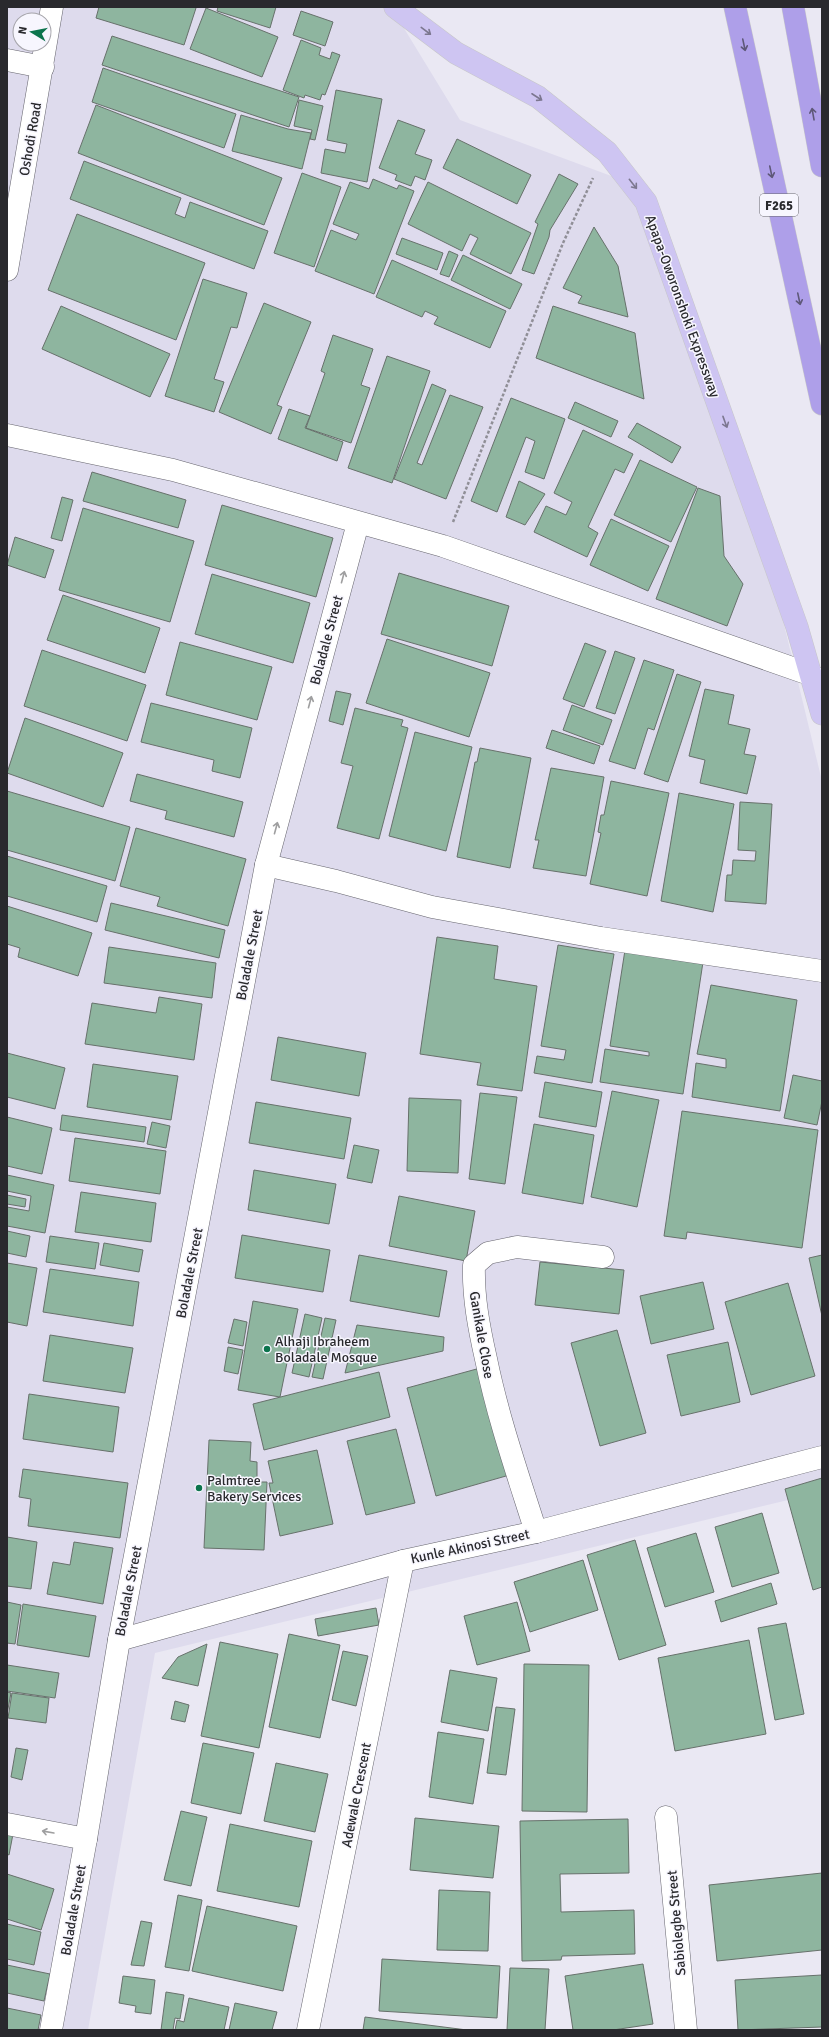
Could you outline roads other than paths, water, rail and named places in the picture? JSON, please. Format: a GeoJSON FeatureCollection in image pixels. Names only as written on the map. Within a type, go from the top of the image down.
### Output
{"type":"FeatureCollection","features":[{"type":"Feature","properties":{"kind":"highway","name":"F265"},"geometry":{"type":"LineString","coordinates":[[735,7],[822,404]]}},
{"type":"Feature","properties":{"kind":"highway"},"geometry":{"type":"LineString","coordinates":[[793,7],[822,166]]}},
{"type":"Feature","properties":{"kind":"main road","name":"Apapa-Oworonshoki Expressway"},"geometry":{"type":"LineString","coordinates":[[395,7],[456,53],[538,97],[607,152],[646,202],[795,620],[822,714]]}},
{"type":"Feature","properties":{"kind":"street","name":"Oshodi Road"},"geometry":{"type":"LineString","coordinates":[[7,270],[43,67],[52,7]]}},
{"type":"Feature","properties":{"kind":"street"},"geometry":{"type":"LineString","coordinates":[[7,60],[43,67]]}},
{"type":"Feature","properties":{"kind":"street"},"geometry":{"type":"LineString","coordinates":[[7,435],[174,470],[443,546],[812,675]]}},
{"type":"Feature","properties":{"kind":"street","name":"Boladale Street"},"geometry":{"type":"LineString","coordinates":[[51,2030],[86,1839],[119,1640],[266,865],[358,523]]}},
{"type":"Feature","properties":{"kind":"street"},"geometry":{"type":"LineString","coordinates":[[266,865],[336,881],[432,907],[601,938],[822,971]]}},
{"type":"Feature","properties":{"kind":"street","name":"Ganikale Close"},"geometry":{"type":"LineString","coordinates":[[536,1532],[494,1400],[479,1327],[473,1288],[474,1265],[488,1253],[517,1247],[602,1257]]}},
{"type":"Feature","properties":{"kind":"street","name":"Kunle Akinosi Street"},"geometry":{"type":"LineString","coordinates":[[119,1640],[403,1560],[536,1532],[822,1457]]}},
{"type":"Feature","properties":{"kind":"street","name":"Adewale Crescent"},"geometry":{"type":"LineString","coordinates":[[308,2030],[403,1560]]}},
{"type":"Feature","properties":{"kind":"street","name":"Sabiolegbe Street"},"geometry":{"type":"LineString","coordinates":[[666,1816],[686,2030]]}},
{"type":"Feature","properties":{"kind":"street"},"geometry":{"type":"LineString","coordinates":[[7,1824],[86,1839]]}},
{"type":"Feature","properties":{"kind":"place","name":"Alhaji Ibraheem Boladale Mosque"},"geometry":{"type":"Point","coordinates":[267,1349]}},
{"type":"Feature","properties":{"kind":"place","name":"Palmtree Bakery Services"},"geometry":{"type":"Point","coordinates":[199,1488]}}]}
